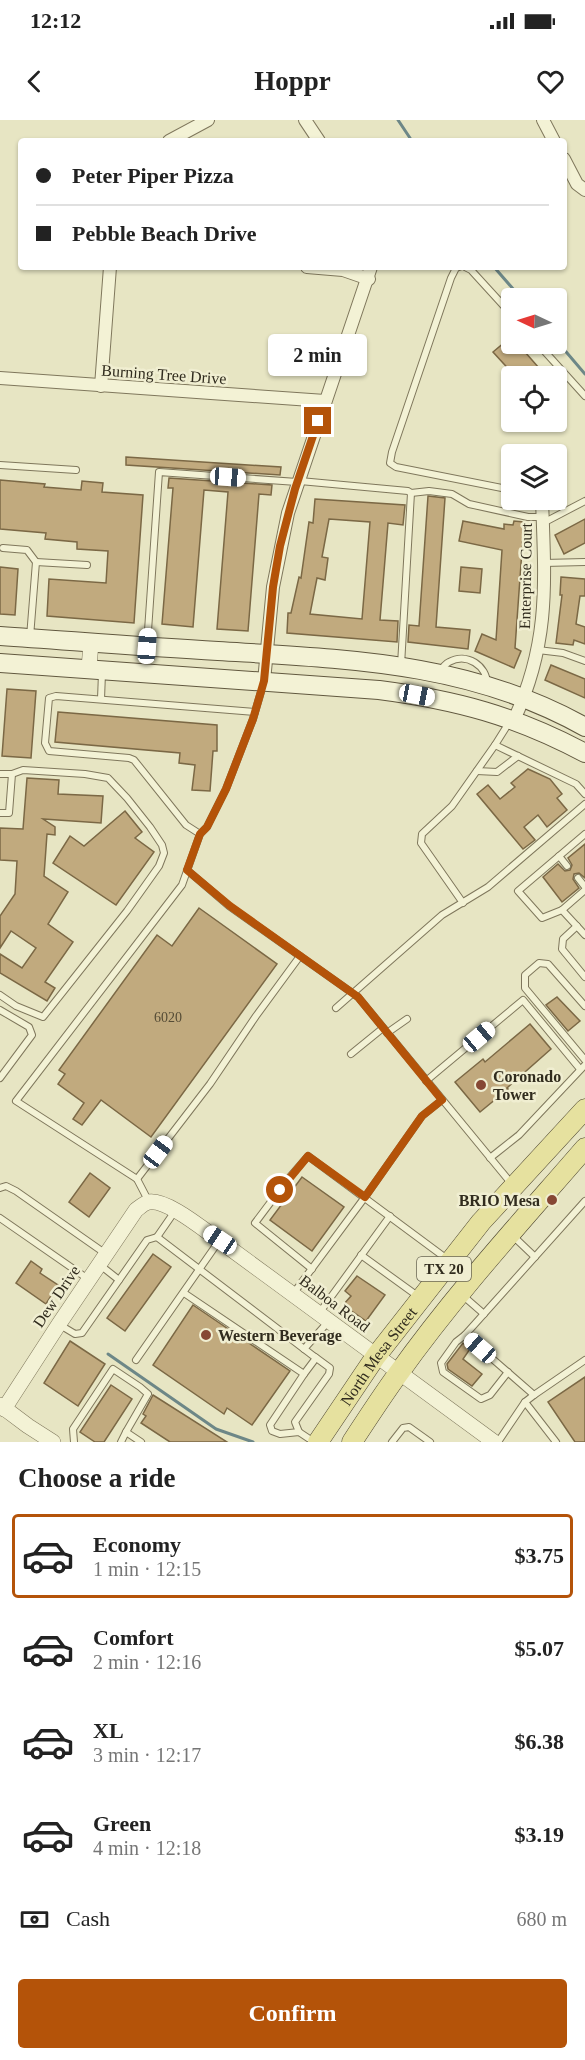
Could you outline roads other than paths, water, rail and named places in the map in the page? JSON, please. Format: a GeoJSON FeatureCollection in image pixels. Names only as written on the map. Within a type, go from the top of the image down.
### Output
{"type":"FeatureCollection","features":[{"type":"Feature","properties":{"kind":"main road"},"geometry":{"type":"LineString","coordinates":[[0,636],[401,665],[487,685],[524,698],[585,727]]}},
{"type":"Feature","properties":{"kind":"main road"},"geometry":{"type":"LineString","coordinates":[[0,663],[264,681],[417,695],[471,706],[513,720],[544,732],[585,753]]}},
{"type":"Feature","properties":{"kind":"main road","name":"North Mesa Street"},"geometry":{"type":"LineString","coordinates":[[316,1442],[376,1356],[480,1222],[585,1109]]}},
{"type":"Feature","properties":{"kind":"main road","name":"North Mesa Street"},"geometry":{"type":"LineString","coordinates":[[352,1442],[399,1373],[461,1294],[585,1148]]}},
{"type":"Feature","properties":{"kind":"main road"},"geometry":{"type":"LineString","coordinates":[[480,1222],[506,1239]]}},
{"type":"Feature","properties":{"kind":"street"},"geometry":{"type":"LineString","coordinates":[[175,138],[208,120]]}},
{"type":"Feature","properties":{"kind":"street"},"geometry":{"type":"LineString","coordinates":[[305,120],[317,138]]}},
{"type":"Feature","properties":{"kind":"street"},"geometry":{"type":"LineString","coordinates":[[543,120],[552,138]]}},
{"type":"Feature","properties":{"kind":"street"},"geometry":{"type":"LineString","coordinates":[[567,165],[577,184],[585,190]]}},
{"type":"Feature","properties":{"kind":"street"},"geometry":{"type":"LineString","coordinates":[[101,386],[110,270]]}},
{"type":"Feature","properties":{"kind":"street"},"geometry":{"type":"LineString","coordinates":[[264,681],[273,587],[280,546],[298,482],[370,273],[343,270]]}},
{"type":"Feature","properties":{"kind":"street","name":"Burning Tree Drive"},"geometry":{"type":"LineString","coordinates":[[0,378],[325,401]]}},
{"type":"Feature","properties":{"kind":"street","name":"Enterprise Court"},"geometry":{"type":"LineString","coordinates":[[513,720],[533,674],[544,612],[542,510]]}},
{"type":"Feature","properties":{"kind":"street"},"geometry":{"type":"LineString","coordinates":[[91,642],[96,669]]}},
{"type":"Feature","properties":{"kind":"street","name":"Balboa Road"},"geometry":{"type":"LineString","coordinates":[[149,1202],[160,1203],[176,1211],[220,1240],[492,1441]]}},
{"type":"Feature","properties":{"kind":"street","name":"Dew Drive"},"geometry":{"type":"LineString","coordinates":[[1,1410],[136,1210],[149,1202]]}},
{"type":"Feature","properties":{"kind":"street"},"geometry":{"type":"LineString","coordinates":[[1,1410],[53,1442]]}},
{"type":"Feature","properties":{"kind":"lane"},"geometry":{"type":"LineString","coordinates":[[455,270],[390,463],[396,467],[501,488]]}},
{"type":"Feature","properties":{"kind":"lane"},"geometry":{"type":"LineString","coordinates":[[471,270],[501,303]]}},
{"type":"Feature","properties":{"kind":"lane"},"geometry":{"type":"LineString","coordinates":[[547,354],[585,396]]}},
{"type":"Feature","properties":{"kind":"lane"},"geometry":{"type":"LineString","coordinates":[[0,465],[76,470]]}},
{"type":"Feature","properties":{"kind":"lane"},"geometry":{"type":"LineString","coordinates":[[147,646],[159,472],[411,492],[429,491],[452,495],[469,504],[543,520],[585,501]]}},
{"type":"Feature","properties":{"kind":"lane"},"geometry":{"type":"LineString","coordinates":[[401,665],[411,492]]}},
{"type":"Feature","properties":{"kind":"lane"},"geometry":{"type":"LineString","coordinates":[[3,548],[27,550],[36,562],[30,638]]}},
{"type":"Feature","properties":{"kind":"lane"},"geometry":{"type":"LineString","coordinates":[[36,562],[87,565]]}},
{"type":"Feature","properties":{"kind":"lane"},"geometry":{"type":"LineString","coordinates":[[544,563],[585,562]]}},
{"type":"Feature","properties":{"kind":"lane"},"geometry":{"type":"LineString","coordinates":[[538,650],[563,653],[585,661]]}},
{"type":"Feature","properties":{"kind":"lane"},"geometry":{"type":"LineString","coordinates":[[96,669],[101,699]]}},
{"type":"Feature","properties":{"kind":"lane"},"geometry":{"type":"LineString","coordinates":[[149,1202],[137,1179],[16,1101],[182,885],[200,834],[207,827],[226,789],[264,681]]}},
{"type":"Feature","properties":{"kind":"lane"},"geometry":{"type":"LineString","coordinates":[[200,834],[186,825],[134,760],[49,750],[45,743],[49,698],[56,696],[101,699],[255,712]]}},
{"type":"Feature","properties":{"kind":"lane"},"geometry":{"type":"LineString","coordinates":[[463,903],[422,843],[422,838],[424,831],[452,806],[513,720]]}},
{"type":"Feature","properties":{"kind":"lane"},"geometry":{"type":"LineString","coordinates":[[495,745],[576,784],[585,794]]}},
{"type":"Feature","properties":{"kind":"lane"},"geometry":{"type":"LineString","coordinates":[[477,771],[497,772],[518,756]]}},
{"type":"Feature","properties":{"kind":"lane"},"geometry":{"type":"LineString","coordinates":[[0,774],[12,774],[24,770],[52,771],[108,778],[150,827],[162,845],[164,853],[159,866],[127,911],[43,1017],[16,1006],[0,995]]}},
{"type":"Feature","properties":{"kind":"lane"},"geometry":{"type":"LineString","coordinates":[[0,813],[9,813],[12,774]]}},
{"type":"Feature","properties":{"kind":"lane"},"geometry":{"type":"LineString","coordinates":[[336,1008],[437,919],[488,887],[585,804]]}},
{"type":"Feature","properties":{"kind":"lane"},"geometry":{"type":"LineString","coordinates":[[578,878],[585,889],[562,910],[542,918],[518,891],[585,834]]}},
{"type":"Feature","properties":{"kind":"lane"},"geometry":{"type":"LineString","coordinates":[[559,856],[567,866]]}},
{"type":"Feature","properties":{"kind":"lane"},"geometry":{"type":"LineString","coordinates":[[187,870],[230,906],[358,997],[514,1186]]}},
{"type":"Feature","properties":{"kind":"lane"},"geometry":{"type":"LineString","coordinates":[[562,910],[585,935]]}},
{"type":"Feature","properties":{"kind":"lane"},"geometry":{"type":"LineString","coordinates":[[577,927],[563,939],[562,949],[585,977]]}},
{"type":"Feature","properties":{"kind":"lane"},"geometry":{"type":"LineString","coordinates":[[137,1179],[210,1084],[300,956]]}},
{"type":"Feature","properties":{"kind":"lane"},"geometry":{"type":"LineString","coordinates":[[584,1066],[525,988],[525,975],[539,963],[548,964],[585,1006]]}},
{"type":"Feature","properties":{"kind":"lane"},"geometry":{"type":"LineString","coordinates":[[426,1081],[523,1000],[584,1066]]}},
{"type":"Feature","properties":{"kind":"lane"},"geometry":{"type":"LineString","coordinates":[[0,1010],[29,1027],[32,1035],[0,1078]]}},
{"type":"Feature","properties":{"kind":"lane"},"geometry":{"type":"LineString","coordinates":[[351,1054],[407,1018]]}},
{"type":"Feature","properties":{"kind":"lane"},"geometry":{"type":"LineString","coordinates":[[490,1158],[519,1135],[584,1066]]}},
{"type":"Feature","properties":{"kind":"lane"},"geometry":{"type":"LineString","coordinates":[[293,1294],[422,1116],[442,1100]]}},
{"type":"Feature","properties":{"kind":"lane"},"geometry":{"type":"LineString","coordinates":[[312,1269],[255,1223],[308,1156],[450,1262]]}},
{"type":"Feature","properties":{"kind":"lane"},"geometry":{"type":"LineString","coordinates":[[0,1188],[6,1186],[16,1191],[103,1259],[119,1280]]}},
{"type":"Feature","properties":{"kind":"lane"},"geometry":{"type":"LineString","coordinates":[[508,1372],[490,1395],[481,1400],[443,1372],[441,1363],[456,1342],[465,1335],[585,1201]]}},
{"type":"Feature","properties":{"kind":"lane"},"geometry":{"type":"LineString","coordinates":[[58,1324],[75,1334],[82,1333],[147,1240],[157,1237],[176,1211]]}},
{"type":"Feature","properties":{"kind":"lane"},"geometry":{"type":"LineString","coordinates":[[304,1349],[361,1255],[390,1216]]}},
{"type":"Feature","properties":{"kind":"lane"},"geometry":{"type":"LineString","coordinates":[[0,1218],[88,1280]]}},
{"type":"Feature","properties":{"kind":"lane"},"geometry":{"type":"LineString","coordinates":[[157,1237],[330,1368],[329,1374],[296,1422],[299,1432]]}},
{"type":"Feature","properties":{"kind":"lane"},"geometry":{"type":"LineString","coordinates":[[506,1239],[535,1257]]}},
{"type":"Feature","properties":{"kind":"lane"},"geometry":{"type":"LineString","coordinates":[[136,1360],[220,1240]]}},
{"type":"Feature","properties":{"kind":"lane"},"geometry":{"type":"LineString","coordinates":[[361,1255],[421,1299]]}},
{"type":"Feature","properties":{"kind":"lane"},"geometry":{"type":"LineString","coordinates":[[184,1293],[303,1374]]}},
{"type":"Feature","properties":{"kind":"lane"},"geometry":{"type":"LineString","coordinates":[[461,1294],[484,1314]]}},
{"type":"Feature","properties":{"kind":"lane"},"geometry":{"type":"LineString","coordinates":[[465,1335],[534,1395]]}},
{"type":"Feature","properties":{"kind":"lane"},"geometry":{"type":"LineString","coordinates":[[315,1357],[270,1425],[272,1431],[280,1434],[299,1432],[316,1442]]}},
{"type":"Feature","properties":{"kind":"lane"},"geometry":{"type":"LineString","coordinates":[[492,1441],[525,1402],[585,1360]]}},
{"type":"Feature","properties":{"kind":"lane"},"geometry":{"type":"LineString","coordinates":[[76,1441],[73,1429],[113,1369],[148,1394],[121,1442]]}},
{"type":"Feature","properties":{"kind":"lane"},"geometry":{"type":"LineString","coordinates":[[525,1402],[556,1442]]}},
{"type":"Feature","properties":{"kind":"lane"},"geometry":{"type":"LineString","coordinates":[[392,1442],[403,1428],[409,1427],[430,1442]]}},
{"type":"Feature","properties":{"kind":"lane"},"geometry":{"type":"LineString","coordinates":[[126,1432],[141,1442]]}},
{"type":"Feature","properties":{"kind":"waterway"},"geometry":{"type":"LineString","coordinates":[[398,120],[410,138]]}},
{"type":"Feature","properties":{"kind":"waterway"},"geometry":{"type":"LineString","coordinates":[[497,270],[512,288]]}},
{"type":"Feature","properties":{"kind":"waterway"},"geometry":{"type":"LineString","coordinates":[[567,353],[585,374]]}},
{"type":"Feature","properties":{"kind":"waterway"},"geometry":{"type":"LineString","coordinates":[[108,1354],[216,1429],[253,1442]]}},
{"type":"Feature","properties":{"kind":"place","name":"Coronado Tower"},"geometry":{"type":"Point","coordinates":[481,1085]}},
{"type":"Feature","properties":{"kind":"place","name":"BRIO Mesa"},"geometry":{"type":"Point","coordinates":[552,1200]}},
{"type":"Feature","properties":{"kind":"place","name":"Western Beverage"},"geometry":{"type":"Point","coordinates":[206,1335]}}]}
